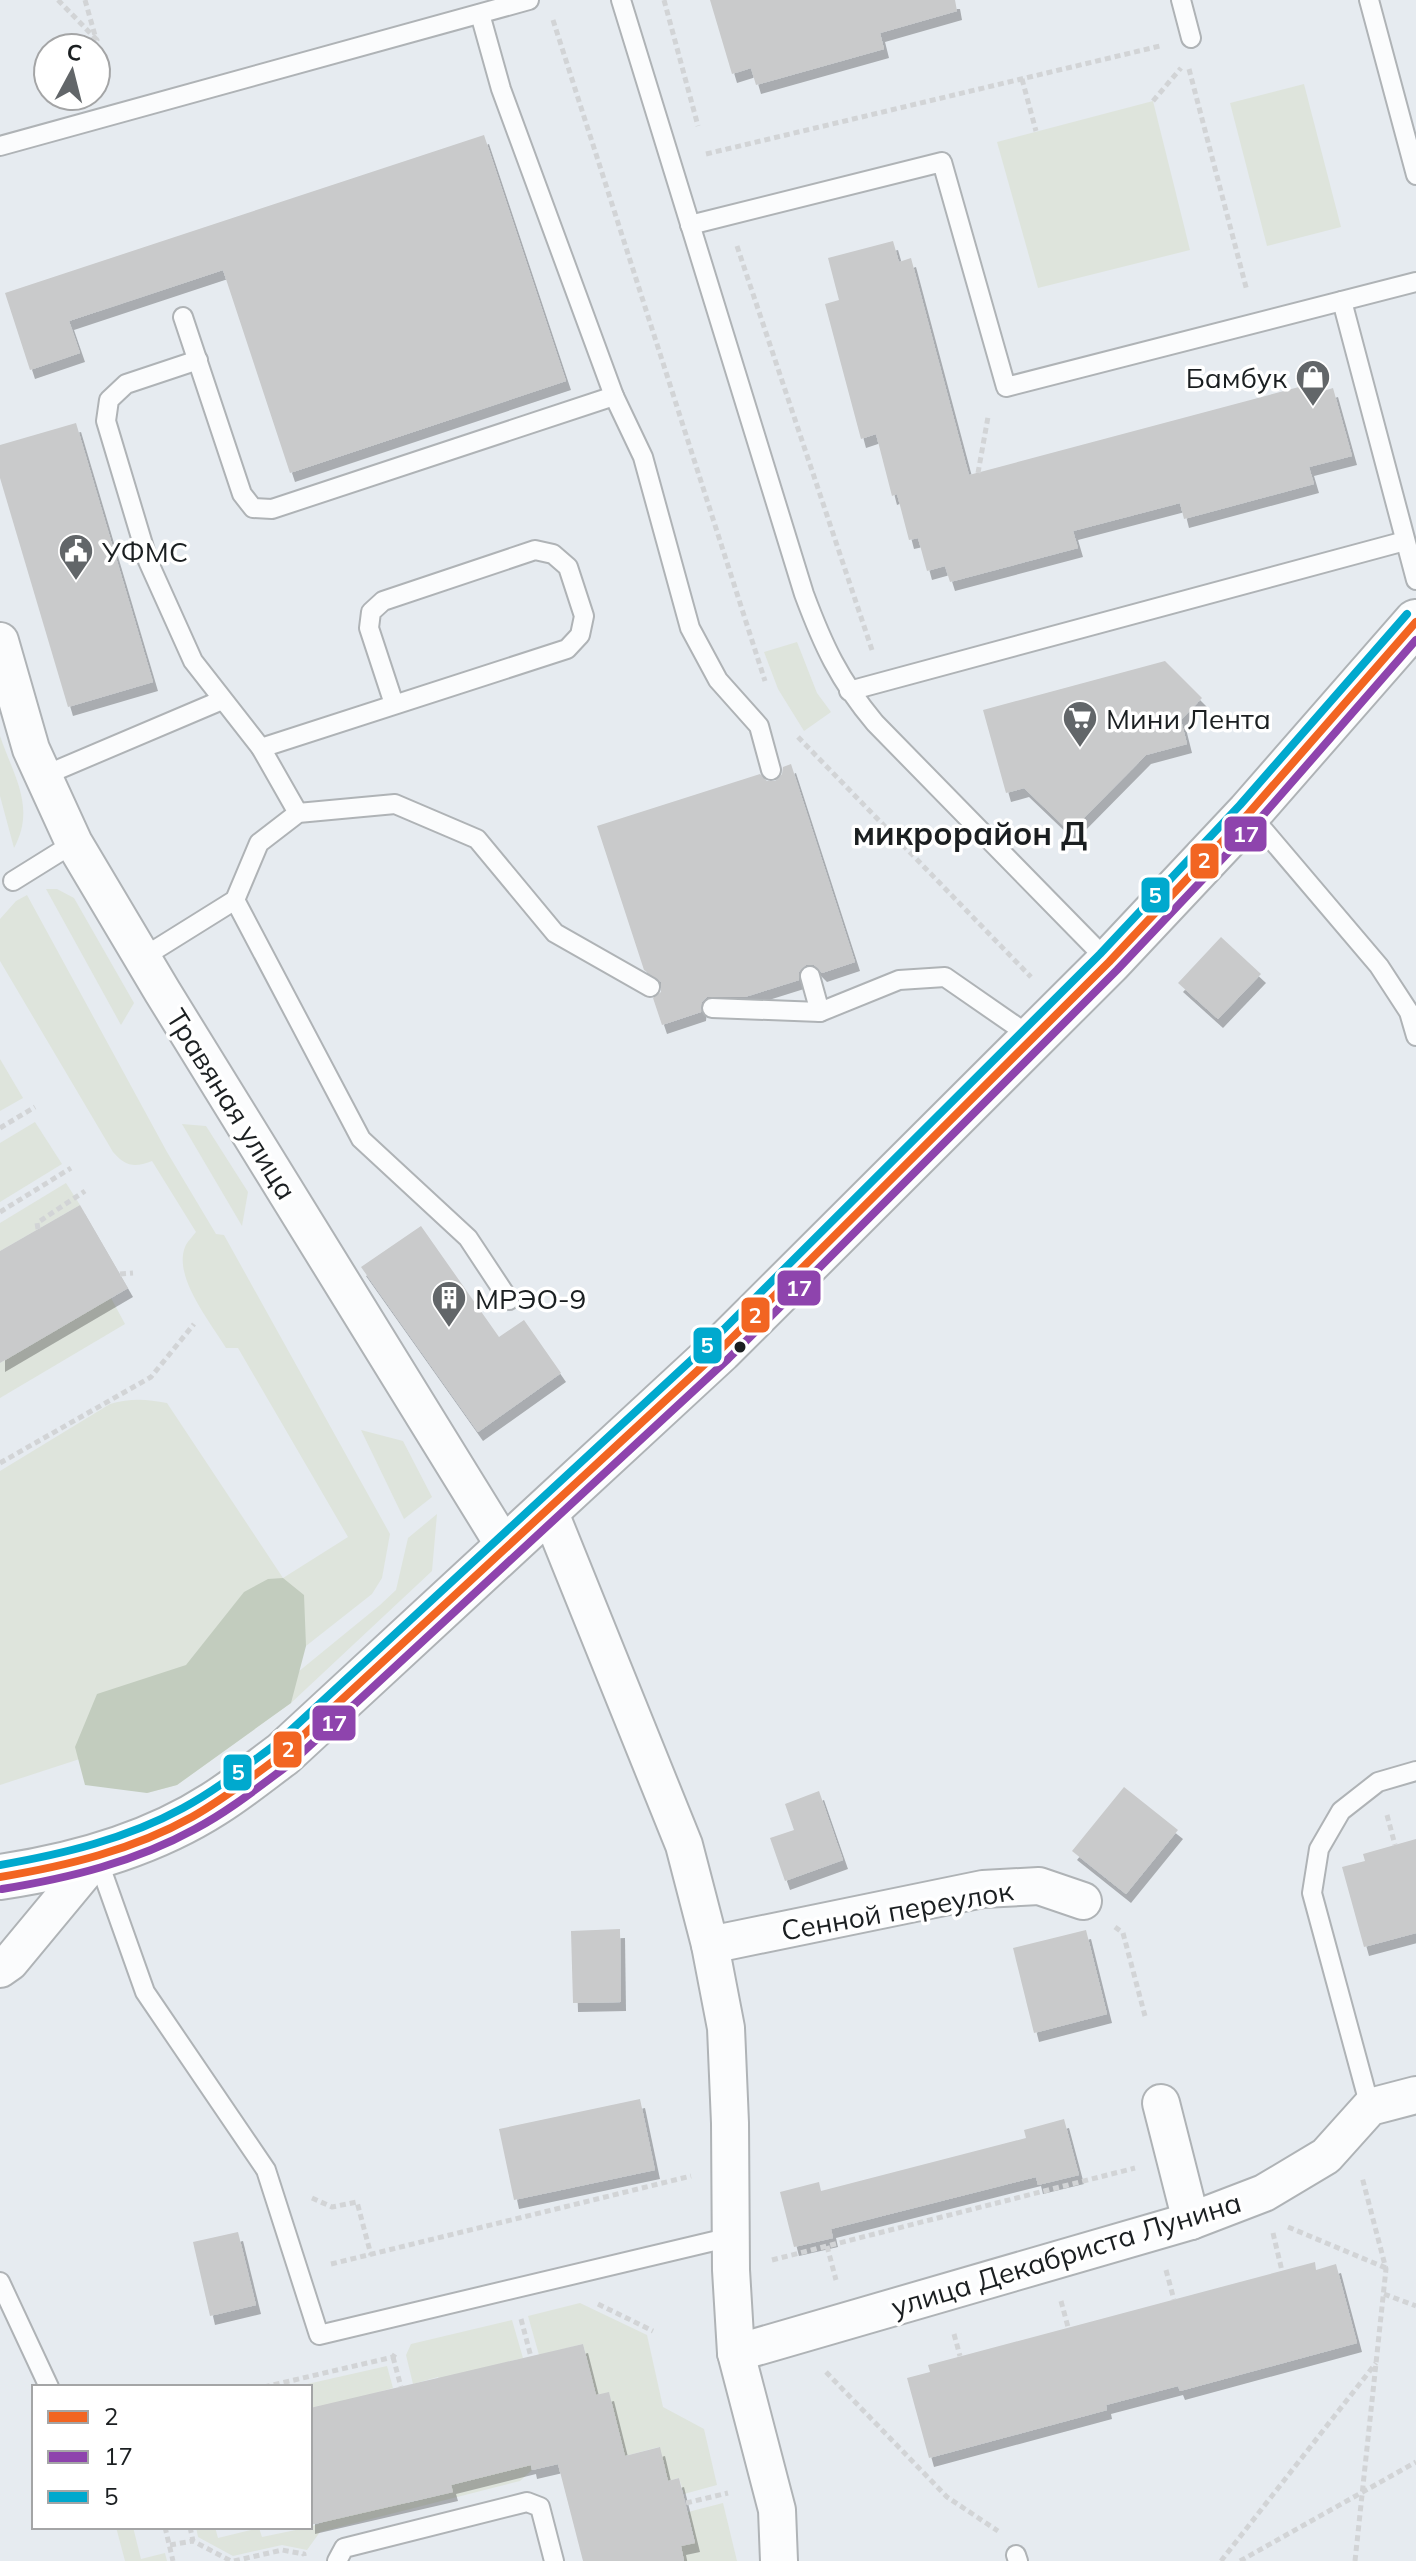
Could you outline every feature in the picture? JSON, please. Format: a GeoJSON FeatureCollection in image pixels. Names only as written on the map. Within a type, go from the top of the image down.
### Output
{"type":"FeatureCollection","features":[{"type":"Feature","properties":{"kind":"street"},"geometry":{"type":"LineString","coordinates":[[0,1877],[97,1857],[157,1834],[213,1805],[283,1754],[720,1350],[1033,1038],[1249,813],[1416,622]]}},
{"type":"Feature","properties":{"kind":"street","name":"Травяная улица"},"geometry":{"type":"LineString","coordinates":[[0,641],[31,749],[74,843],[505,1547]]}},
{"type":"Feature","properties":{"kind":"street"},"geometry":{"type":"LineString","coordinates":[[548,1508],[684,1845],[710,1945],[726,2028],[736,2353],[777,2510],[779,2561]]}},
{"type":"Feature","properties":{"kind":"street"},"geometry":{"type":"LineString","coordinates":[[0,1969],[10,1962],[97,1857]]}},
{"type":"Feature","properties":{"kind":"street","name":"Сенной переулок"},"geometry":{"type":"LineString","coordinates":[[710,1945],[983,1889],[1039,1886],[1083,1901]]}},
{"type":"Feature","properties":{"kind":"street"},"geometry":{"type":"LineString","coordinates":[[1359,2118],[1416,2095]]}},
{"type":"Feature","properties":{"kind":"street"},"geometry":{"type":"LineString","coordinates":[[1161,2103],[1191,2221]]}},
{"type":"Feature","properties":{"kind":"street","name":"улица Декабриста Лунина"},"geometry":{"type":"LineString","coordinates":[[736,2353],[1191,2221],[1264,2193],[1326,2156],[1359,2118]]}},
{"type":"Feature","properties":{"kind":"lane"},"geometry":{"type":"LineString","coordinates":[[0,146],[529,0]]}},
{"type":"Feature","properties":{"kind":"lane"},"geometry":{"type":"LineString","coordinates":[[621,0],[804,594],[824,647],[849,691],[875,723],[1109,962]]}},
{"type":"Feature","properties":{"kind":"lane"},"geometry":{"type":"LineString","coordinates":[[1181,0],[1191,38]]}},
{"type":"Feature","properties":{"kind":"lane"},"geometry":{"type":"LineString","coordinates":[[1369,0],[1416,175]]}},
{"type":"Feature","properties":{"kind":"lane"},"geometry":{"type":"LineString","coordinates":[[480,14],[501,89],[614,396],[643,457],[690,628],[718,680],[759,726],[771,770]]}},
{"type":"Feature","properties":{"kind":"lane"},"geometry":{"type":"LineString","coordinates":[[690,225],[942,162],[1006,387],[1416,282]]}},
{"type":"Feature","properties":{"kind":"lane"},"geometry":{"type":"LineString","coordinates":[[1342,301],[1416,580]]}},
{"type":"Feature","properties":{"kind":"lane"},"geometry":{"type":"LineString","coordinates":[[183,317],[242,494],[253,508],[272,509],[614,396]]}},
{"type":"Feature","properties":{"kind":"lane"},"geometry":{"type":"LineString","coordinates":[[198,360],[126,384],[109,400],[106,421],[148,561],[193,661],[261,748],[298,813]]}},
{"type":"Feature","properties":{"kind":"lane"},"geometry":{"type":"LineString","coordinates":[[849,691],[1405,541]]}},
{"type":"Feature","properties":{"kind":"lane"},"geometry":{"type":"LineString","coordinates":[[261,748],[567,649],[580,635],[584,616],[568,567],[553,554],[535,550],[383,601],[371,612],[369,628],[394,704]]}},
{"type":"Feature","properties":{"kind":"lane"},"geometry":{"type":"LineString","coordinates":[[43,776],[222,700]]}},
{"type":"Feature","properties":{"kind":"lane"},"geometry":{"type":"LineString","coordinates":[[142,958],[235,900],[259,843],[298,813],[395,804],[477,839],[555,933],[650,987]]}},
{"type":"Feature","properties":{"kind":"lane"},"geometry":{"type":"LineString","coordinates":[[1249,813],[1379,966],[1409,1012],[1416,1036]]}},
{"type":"Feature","properties":{"kind":"lane"},"geometry":{"type":"LineString","coordinates":[[13,881],[74,843]]}},
{"type":"Feature","properties":{"kind":"lane"},"geometry":{"type":"LineString","coordinates":[[235,900],[361,1139],[468,1238],[509,1300]]}},
{"type":"Feature","properties":{"kind":"lane"},"geometry":{"type":"LineString","coordinates":[[810,976],[820,1012]]}},
{"type":"Feature","properties":{"kind":"lane"},"geometry":{"type":"LineString","coordinates":[[712,1008],[820,1012],[899,980],[945,977],[1033,1038]]}},
{"type":"Feature","properties":{"kind":"lane"},"geometry":{"type":"LineString","coordinates":[[1359,2118],[1312,1893],[1319,1849],[1341,1811],[1378,1782],[1416,1771]]}},
{"type":"Feature","properties":{"kind":"lane"},"geometry":{"type":"LineString","coordinates":[[97,1857],[145,1992],[266,2170],[319,2335],[731,2254]]}},
{"type":"Feature","properties":{"kind":"lane"},"geometry":{"type":"LineString","coordinates":[[0,2282],[48,2385]]}},
{"type":"Feature","properties":{"kind":"lane"},"geometry":{"type":"LineString","coordinates":[[337,2561],[344,2548],[527,2502],[540,2507],[554,2561]]}},
{"type":"Feature","properties":{"kind":"path"},"geometry":{"type":"LineString","coordinates":[[58,0],[89,32]]}},
{"type":"Feature","properties":{"kind":"path"},"geometry":{"type":"LineString","coordinates":[[85,0],[95,32]]}},
{"type":"Feature","properties":{"kind":"path"},"geometry":{"type":"LineString","coordinates":[[664,0],[706,154],[1191,38]]}},
{"type":"Feature","properties":{"kind":"path"},"geometry":{"type":"LineString","coordinates":[[1153,101],[1187,61],[1254,322]]}},
{"type":"Feature","properties":{"kind":"path"},"geometry":{"type":"LineString","coordinates":[[1022,79],[1036,131]]}},
{"type":"Feature","properties":{"kind":"path"},"geometry":{"type":"LineString","coordinates":[[726,215],[882,682]]}},
{"type":"Feature","properties":{"kind":"path"},"geometry":{"type":"LineString","coordinates":[[978,473],[988,417]]}},
{"type":"Feature","properties":{"kind":"path"},"geometry":{"type":"LineString","coordinates":[[0,1128],[35,1107]]}},
{"type":"Feature","properties":{"kind":"path"},"geometry":{"type":"LineString","coordinates":[[0,1212],[71,1168]]}},
{"type":"Feature","properties":{"kind":"path"},"geometry":{"type":"LineString","coordinates":[[38,1229],[37,1223],[85,1191]]}},
{"type":"Feature","properties":{"kind":"path"},"geometry":{"type":"LineString","coordinates":[[120,1274],[133,1273]]}},
{"type":"Feature","properties":{"kind":"path"},"geometry":{"type":"LineString","coordinates":[[0,1463],[151,1377],[194,1324]]}},
{"type":"Feature","properties":{"kind":"path"},"geometry":{"type":"LineString","coordinates":[[1083,1901],[1123,1933],[1145,2016]]}},
{"type":"Feature","properties":{"kind":"path"},"geometry":{"type":"LineString","coordinates":[[1355,2561],[1386,2269],[1359,2118]]}},
{"type":"Feature","properties":{"kind":"path"},"geometry":{"type":"LineString","coordinates":[[731,2254],[827,2246],[1175,2158]]}},
{"type":"Feature","properties":{"kind":"path"},"geometry":{"type":"LineString","coordinates":[[323,2266],[730,2166]]}},
{"type":"Feature","properties":{"kind":"path"},"geometry":{"type":"LineString","coordinates":[[308,2191],[312,2199],[332,2207],[357,2202],[371,2255]]}},
{"type":"Feature","properties":{"kind":"path"},"geometry":{"type":"LineString","coordinates":[[1285,2226],[1386,2269]]}},
{"type":"Feature","properties":{"kind":"path"},"geometry":{"type":"LineString","coordinates":[[827,2246],[839,2290]]}},
{"type":"Feature","properties":{"kind":"path"},"geometry":{"type":"LineString","coordinates":[[1384,2294],[1416,2306]]}},
{"type":"Feature","properties":{"kind":"path"},"geometry":{"type":"LineString","coordinates":[[597,2304],[653,2331]]}},
{"type":"Feature","properties":{"kind":"path"},"geometry":{"type":"LineString","coordinates":[[519,2311],[531,2357]]}},
{"type":"Feature","properties":{"kind":"path"},"geometry":{"type":"LineString","coordinates":[[393,2357],[401,2387]]}},
{"type":"Feature","properties":{"kind":"path"},"geometry":{"type":"LineString","coordinates":[[1221,2561],[1376,2363]]}},
{"type":"Feature","properties":{"kind":"path"},"geometry":{"type":"LineString","coordinates":[[826,2372],[947,2497],[1007,2536],[1017,2558]]}},
{"type":"Feature","properties":{"kind":"path"},"geometry":{"type":"LineString","coordinates":[[1240,2561],[1416,2462]]}},
{"type":"Feature","properties":{"kind":"path"},"geometry":{"type":"LineString","coordinates":[[686,2503],[728,2493]]}},
{"type":"Feature","properties":{"kind":"path"},"geometry":{"type":"LineString","coordinates":[[166,2529],[173,2561]]}},
{"type":"Feature","properties":{"kind":"path"},"geometry":{"type":"LineString","coordinates":[[190,2529],[193,2541]]}},
{"type":"Feature","properties":{"kind":"path"},"geometry":{"type":"LineString","coordinates":[[170,2545],[193,2541],[233,2561],[282,2550],[304,2554],[305,2561]]}},
{"type":"Feature","properties":{"kind":"shaded area"},"geometry":{"type":"Polygon","coordinates":[[[1304,84],[1341,227],[1267,246],[1230,103],[1304,84]]]}},
{"type":"Feature","properties":{"kind":"shaded area"},"geometry":{"type":"Polygon","coordinates":[[[1153,101],[1190,250],[1038,288],[997,142],[1153,101]]]}},
{"type":"Feature","properties":{"kind":"shaded area"},"geometry":{"type":"Polygon","coordinates":[[[797,642],[817,693],[831,712],[804,731],[778,689],[764,652],[797,642]]]}},
{"type":"Feature","properties":{"kind":"shaded area"},"geometry":{"type":"Polygon","coordinates":[[[0,736],[23,805],[23,819],[14,848],[0,796],[0,736]]]}},
{"type":"Feature","properties":{"kind":"shaded area"},"geometry":{"type":"Polygon","coordinates":[[[46,889],[57,889],[74,898],[134,1003],[121,1025],[46,889]]]}},
{"type":"Feature","properties":{"kind":"shaded area"},"geometry":{"type":"Polygon","coordinates":[[[27,895],[167,1152],[216,1234],[224,1235],[390,1534],[382,1578],[372,1594],[306,1646],[226,1693],[92,1755],[0,1785],[0,1471],[110,1404],[138,1400],[167,1403],[283,1578],[348,1537],[238,1348],[226,1348],[195,1299],[184,1272],[183,1259],[186,1245],[196,1232],[152,1161],[130,1164],[113,1152],[0,961],[0,919],[16,901],[27,895]]]}},
{"type":"Feature","properties":{"kind":"shaded area"},"geometry":{"type":"Polygon","coordinates":[[[0,1059],[23,1098],[0,1111],[0,1059]]]}},
{"type":"Feature","properties":{"kind":"shaded area"},"geometry":{"type":"Polygon","coordinates":[[[35,1122],[62,1164],[0,1202],[0,1143],[35,1122]]]}},
{"type":"Feature","properties":{"kind":"shaded area"},"geometry":{"type":"Polygon","coordinates":[[[182,1124],[206,1126],[248,1192],[242,1226],[182,1124]]]}},
{"type":"Feature","properties":{"kind":"shaded area"},"geometry":{"type":"Polygon","coordinates":[[[66,1183],[80,1205],[0,1251],[0,1223],[66,1183]]]}},
{"type":"Feature","properties":{"kind":"shaded area"},"geometry":{"type":"Polygon","coordinates":[[[111,1298],[125,1324],[0,1398],[0,1363],[111,1298]]]}},
{"type":"Feature","properties":{"kind":"shaded area"},"geometry":{"type":"Polygon","coordinates":[[[361,1430],[403,1441],[432,1497],[404,1519],[361,1430]]]}},
{"type":"Feature","properties":{"kind":"shaded area"},"geometry":{"type":"Polygon","coordinates":[[[437,1514],[432,1571],[291,1703],[177,1785],[147,1793],[232,1715],[298,1672],[396,1590],[408,1538],[437,1514]]]}},
{"type":"Feature","properties":{"kind":"shaded area"},"geometry":{"type":"Polygon","coordinates":[[[580,2303],[647,2335],[663,2407],[704,2429],[717,2485],[684,2494],[679,2478],[668,2481],[659,2447],[625,2456],[609,2393],[596,2395],[583,2344],[539,2355],[528,2316],[580,2303]]]}},
{"type":"Feature","properties":{"kind":"shaded area"},"geometry":{"type":"Polygon","coordinates":[[[512,2320],[523,2358],[476,2370],[441,2385],[438,2377],[413,2384],[406,2355],[411,2344],[512,2320]]]}},
{"type":"Feature","properties":{"kind":"shaded area"},"geometry":{"type":"Polygon","coordinates":[[[387,2366],[393,2388],[372,2394],[320,2425],[315,2407],[312,2407],[312,2385],[303,2385],[387,2366]]]}},
{"type":"Feature","properties":{"kind":"shaded area"},"geometry":{"type":"Polygon","coordinates":[[[530,2463],[532,2470],[520,2481],[320,2532],[307,2550],[282,2545],[233,2556],[198,2537],[196,2529],[216,2529],[218,2538],[255,2529],[259,2529],[262,2537],[312,2529],[312,2526],[404,2492],[408,2503],[452,2492],[451,2485],[530,2463]]]}},
{"type":"Feature","properties":{"kind":"shaded area"},"geometry":{"type":"Polygon","coordinates":[[[723,2503],[737,2561],[684,2561],[681,2546],[695,2542],[688,2512],[723,2503]]]}},
{"type":"Feature","properties":{"kind":"shaded area"},"geometry":{"type":"Polygon","coordinates":[[[117,2529],[134,2529],[141,2559],[165,2553],[167,2561],[125,2561],[117,2529]]]}},
{"type":"Feature","properties":{"kind":"green space"},"geometry":{"type":"Polygon","coordinates":[[[283,1578],[304,1595],[306,1646],[291,1703],[177,1785],[147,1793],[85,1785],[75,1747],[97,1694],[186,1665],[244,1592],[268,1579],[283,1578]]]}},
{"type":"Feature","properties":{"kind":"building"},"geometry":{"type":"Polygon","coordinates":[[[710,0],[955,0],[957,11],[880,33],[884,49],[756,85],[751,68],[732,74],[710,0]]]}},
{"type":"Feature","properties":{"kind":"building"},"geometry":{"type":"Polygon","coordinates":[[[484,135],[566,381],[290,473],[223,270],[69,321],[80,353],[30,370],[5,293],[484,135]]]}},
{"type":"Feature","properties":{"kind":"building"},"geometry":{"type":"Polygon","coordinates":[[[893,241],[899,262],[911,258],[969,475],[1314,383],[1317,393],[1333,388],[1352,456],[1309,467],[1314,484],[1184,519],[1180,503],[1073,531],[1078,548],[950,582],[945,566],[927,571],[918,538],[909,540],[897,494],[892,496],[876,434],[861,439],[825,304],[839,300],[828,258],[893,241]]]}},
{"type":"Feature","properties":{"kind":"building"},"geometry":{"type":"Polygon","coordinates":[[[76,423],[153,682],[68,707],[0,478],[0,445],[76,423]]]}},
{"type":"Feature","properties":{"kind":"building","name":"Мини Лента"},"geometry":{"type":"Polygon","coordinates":[[[1165,661],[1202,698],[1181,720],[1187,744],[1146,755],[1070,832],[1024,788],[1006,793],[983,710],[1165,661]]]}},
{"type":"Feature","properties":{"kind":"building"},"geometry":{"type":"Polygon","coordinates":[[[791,764],[855,962],[822,973],[814,965],[806,965],[799,972],[799,980],[745,997],[707,997],[702,1002],[701,1012],[662,1025],[653,998],[661,992],[661,982],[644,970],[597,826],[760,774],[767,781],[775,781],[782,774],[783,767],[791,764]]]}},
{"type":"Feature","properties":{"kind":"building"},"geometry":{"type":"Polygon","coordinates":[[[1221,937],[1261,974],[1218,1019],[1178,983],[1221,937]]]}},
{"type":"Feature","properties":{"kind":"building"},"geometry":{"type":"Polygon","coordinates":[[[80,1205],[128,1288],[0,1363],[0,1251],[80,1205]]]}},
{"type":"Feature","properties":{"kind":"building","name":"МРЭО-9"},"geometry":{"type":"Polygon","coordinates":[[[421,1226],[499,1337],[524,1320],[561,1373],[478,1432],[361,1267],[421,1226]]]}},
{"type":"Feature","properties":{"kind":"building"},"geometry":{"type":"Polygon","coordinates":[[[1124,1787],[1178,1830],[1126,1894],[1072,1851],[1124,1787]]]}},
{"type":"Feature","properties":{"kind":"building"},"geometry":{"type":"Polygon","coordinates":[[[819,1791],[843,1860],[785,1881],[770,1838],[794,1830],[785,1804],[819,1791]]]}},
{"type":"Feature","properties":{"kind":"building"},"geometry":{"type":"Polygon","coordinates":[[[1416,1839],[1416,1933],[1364,1947],[1342,1867],[1365,1861],[1363,1854],[1416,1839]]]}},
{"type":"Feature","properties":{"kind":"building"},"geometry":{"type":"Polygon","coordinates":[[[620,1929],[621,2002],[573,2003],[571,1931],[620,1929]]]}},
{"type":"Feature","properties":{"kind":"building"},"geometry":{"type":"Polygon","coordinates":[[[1086,1930],[1107,2014],[1034,2033],[1013,1948],[1086,1930]]]}},
{"type":"Feature","properties":{"kind":"building"},"geometry":{"type":"Polygon","coordinates":[[[640,2099],[655,2170],[514,2200],[499,2129],[640,2099]]]}},
{"type":"Feature","properties":{"kind":"building"},"geometry":{"type":"Polygon","coordinates":[[[1064,2119],[1079,2175],[1038,2185],[1036,2177],[831,2229],[833,2238],[794,2247],[780,2192],[819,2182],[821,2191],[1026,2138],[1024,2130],[1064,2119]]]}},
{"type":"Feature","properties":{"kind":"building"},"geometry":{"type":"Polygon","coordinates":[[[238,2232],[256,2305],[210,2316],[193,2242],[238,2232]]]}},
{"type":"Feature","properties":{"kind":"building"},"geometry":{"type":"Polygon","coordinates":[[[1315,2262],[1316,2270],[1336,2264],[1357,2343],[1180,2391],[1178,2386],[1106,2405],[1107,2410],[929,2458],[907,2378],[930,2372],[928,2365],[1315,2262]]]}},
{"type":"Feature","properties":{"kind":"building"},"geometry":{"type":"Polygon","coordinates":[[[583,2344],[596,2395],[609,2392],[625,2456],[660,2447],[668,2481],[679,2478],[695,2543],[681,2546],[684,2561],[583,2561],[558,2464],[532,2470],[531,2465],[451,2485],[453,2492],[312,2525],[312,2408],[583,2344]]]}},
{"type":"Feature","properties":{"kind":"transit line","name":"5"},"geometry":{"type":"LineString","coordinates":[[0,1865],[94,1844],[161,1819],[207,1794],[275,1745],[712,1341],[1100,954],[1240,805],[1407,614]]}},
{"type":"Feature","properties":{"kind":"transit line","name":"2"},"geometry":{"type":"LineString","coordinates":[[0,1877],[74,1862],[123,1848],[170,1829],[204,1810],[283,1754],[720,1350],[1109,962],[1249,813],[1416,622]]}},
{"type":"Feature","properties":{"kind":"transit line","name":"17"},"geometry":{"type":"LineString","coordinates":[[2,1889],[77,1874],[125,1860],[172,1841],[220,1814],[291,1763],[728,1359],[1117,970],[1258,821],[1416,640]]}},
{"type":"Feature","properties":{"kind":"place","name":"Бамбук"},"geometry":{"type":"Point","coordinates":[1313,408]}},
{"type":"Feature","properties":{"kind":"place","name":"УФМС"},"geometry":{"type":"Point","coordinates":[76,582]}},
{"type":"Feature","properties":{"kind":"place","name":"Мини Лента"},"geometry":{"type":"Point","coordinates":[1080,749]}},
{"type":"Feature","properties":{"kind":"place","name":"МРЭО-9"},"geometry":{"type":"Point","coordinates":[449,1329]}},
{"type":"Feature","properties":{"kind":"district","name":"микрорайон Д"},"geometry":{"type":"Point","coordinates":[970,833]}}]}
